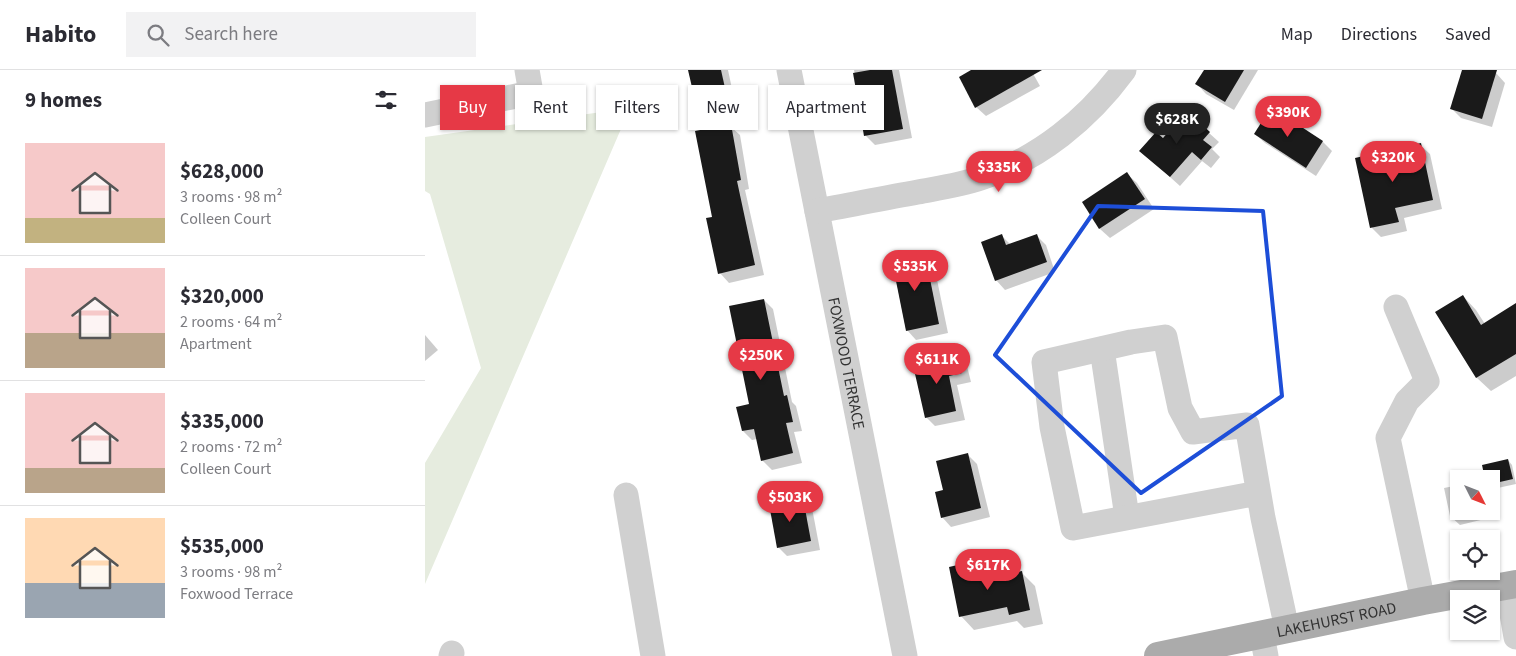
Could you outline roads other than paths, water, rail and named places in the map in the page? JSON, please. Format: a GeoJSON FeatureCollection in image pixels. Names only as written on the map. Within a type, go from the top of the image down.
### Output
{"type":"FeatureCollection","features":[{"type":"Feature","properties":{"kind":"main road","name":"LAKEHURST ROAD"},"geometry":{"type":"LineString","coordinates":[[1158,656],[1272,640],[1423,601],[1511,585]]}},
{"type":"Feature","properties":{"kind":"street","name":"FOXWOOD TERRACE"},"geometry":{"type":"LineString","coordinates":[[789,70],[905,656]]}},
{"type":"Feature","properties":{"kind":"street"},"geometry":{"type":"LineString","coordinates":[[817,211],[962,183],[1001,170],[1025,159],[1081,119],[1111,88],[1124,70]]}},
{"type":"Feature","properties":{"kind":"street"},"geometry":{"type":"LineString","coordinates":[[425,115],[529,82]]}},
{"type":"Feature","properties":{"kind":"street"},"geometry":{"type":"LineString","coordinates":[[1396,307],[1427,381],[1407,401],[1388,438],[1423,601]]}},
{"type":"Feature","properties":{"kind":"street"},"geometry":{"type":"LineString","coordinates":[[1258,493],[1073,528],[1052,427],[1044,362],[1165,336],[1180,408],[1193,432],[1247,425],[1277,588],[1272,640]]}},
{"type":"Feature","properties":{"kind":"street"},"geometry":{"type":"LineString","coordinates":[[1102,349],[1127,517]]}},
{"type":"Feature","properties":{"kind":"street"},"geometry":{"type":"LineString","coordinates":[[626,495],[653,656]]}},
{"type":"Feature","properties":{"kind":"street"},"geometry":{"type":"LineString","coordinates":[[1511,585],[1516,637]]}}]}
